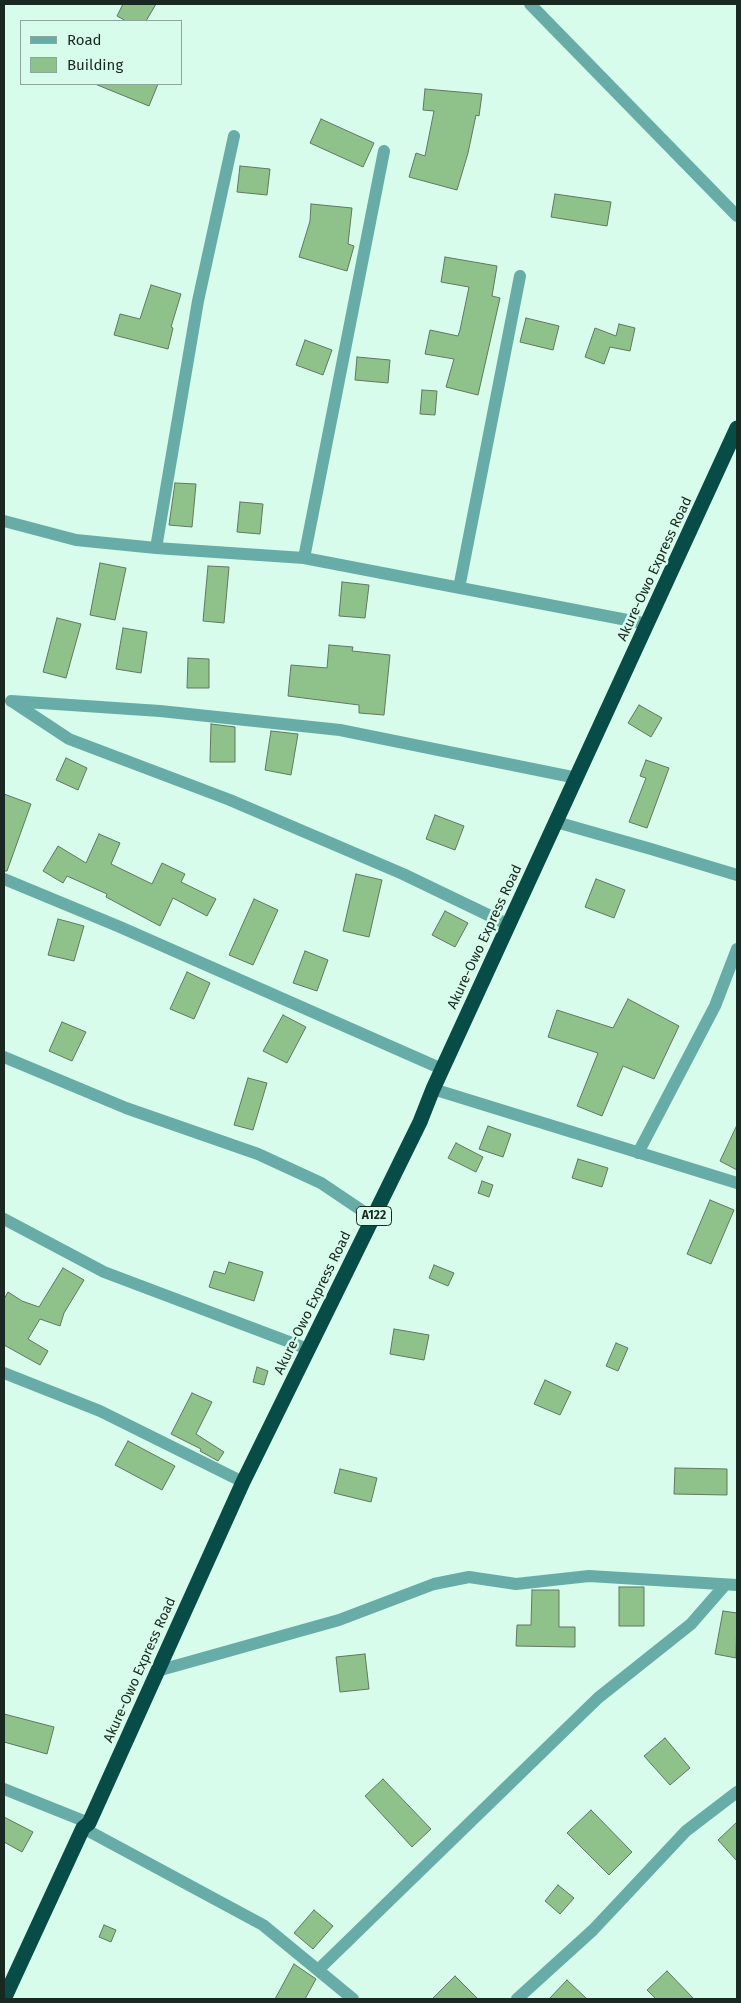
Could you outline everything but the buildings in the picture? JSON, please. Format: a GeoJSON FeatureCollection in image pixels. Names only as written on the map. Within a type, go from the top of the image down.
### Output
{"type":"FeatureCollection","features":[{"type":"Feature","properties":{"kind":"highway","name":"Akure-Owo Express Road"},"geometry":{"type":"LineString","coordinates":[[5,1995],[86,1826],[243,1482],[420,1122],[433,1089],[737,428]]}},
{"type":"Feature","properties":{"kind":"street"},"geometry":{"type":"LineString","coordinates":[[530,4],[737,216]]}},
{"type":"Feature","properties":{"kind":"street"},"geometry":{"type":"LineString","coordinates":[[156,548],[198,302],[234,136]]}},
{"type":"Feature","properties":{"kind":"street"},"geometry":{"type":"LineString","coordinates":[[304,558],[384,152]]}},
{"type":"Feature","properties":{"kind":"street"},"geometry":{"type":"LineString","coordinates":[[459,588],[520,276]]}},
{"type":"Feature","properties":{"kind":"street"},"geometry":{"type":"LineString","coordinates":[[4,521],[76,540],[156,548],[304,558],[648,624]]}},
{"type":"Feature","properties":{"kind":"street"},"geometry":{"type":"LineString","coordinates":[[7,700],[160,711],[340,730],[577,778]]}},
{"type":"Feature","properties":{"kind":"street"},"geometry":{"type":"LineString","coordinates":[[7,700],[69,738],[230,800],[403,874],[509,925]]}},
{"type":"Feature","properties":{"kind":"street"},"geometry":{"type":"LineString","coordinates":[[556,822],[651,848],[737,875]]}},
{"type":"Feature","properties":{"kind":"street"},"geometry":{"type":"LineString","coordinates":[[4,879],[120,926],[442,1070]]}},
{"type":"Feature","properties":{"kind":"street"},"geometry":{"type":"LineString","coordinates":[[638,1152],[715,1006],[737,949]]}},
{"type":"Feature","properties":{"kind":"street"},"geometry":{"type":"LineString","coordinates":[[4,1057],[126,1108],[258,1154],[321,1183],[373,1218]]}},
{"type":"Feature","properties":{"kind":"street"},"geometry":{"type":"LineString","coordinates":[[433,1089],[737,1183]]}},
{"type":"Feature","properties":{"kind":"street"},"geometry":{"type":"LineString","coordinates":[[4,1219],[104,1272],[308,1349]]}},
{"type":"Feature","properties":{"kind":"street"},"geometry":{"type":"LineString","coordinates":[[4,1373],[100,1411],[243,1482]]}},
{"type":"Feature","properties":{"kind":"street"},"geometry":{"type":"LineString","coordinates":[[157,1671],[339,1620],[434,1584],[469,1577],[516,1584],[589,1576],[731,1585]]}},
{"type":"Feature","properties":{"kind":"street"},"geometry":{"type":"LineString","coordinates":[[318,1970],[598,1698],[691,1624],[731,1585]]}},
{"type":"Feature","properties":{"kind":"street"},"geometry":{"type":"LineString","coordinates":[[4,1789],[86,1826],[263,1925],[353,1999]]}},
{"type":"Feature","properties":{"kind":"street"},"geometry":{"type":"LineString","coordinates":[[517,1999],[593,1930],[686,1831],[737,1792]]}}]}
